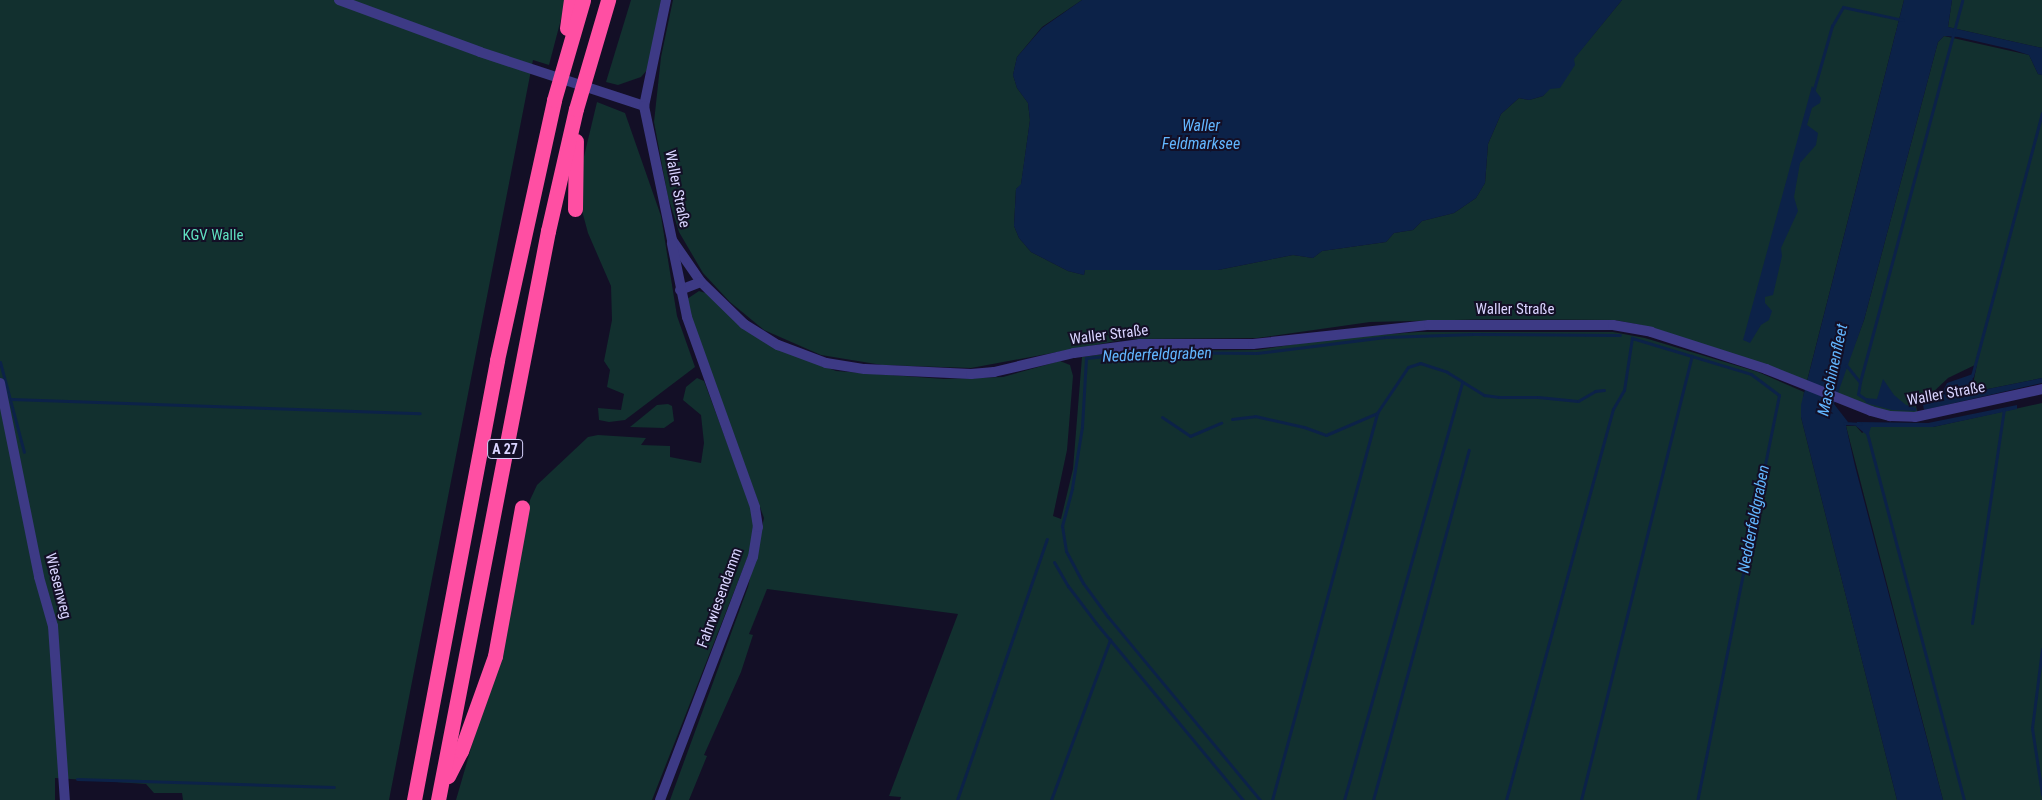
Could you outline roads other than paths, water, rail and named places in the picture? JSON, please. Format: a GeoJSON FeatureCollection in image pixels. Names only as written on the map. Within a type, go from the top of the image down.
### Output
{"type":"FeatureCollection","features":[{"type":"Feature","properties":{"kind":"highway"},"geometry":{"type":"LineString","coordinates":[[566,59],[571,0]]}},
{"type":"Feature","properties":{"kind":"highway","name":"A 27"},"geometry":{"type":"LineString","coordinates":[[414,800],[497,360],[566,59],[584,0]]}},
{"type":"Feature","properties":{"kind":"highway","name":"A 27"},"geometry":{"type":"LineString","coordinates":[[439,795],[527,335],[576,109],[608,0]]}},
{"type":"Feature","properties":{"kind":"highway"},"geometry":{"type":"LineString","coordinates":[[575,209],[576,109]]}},
{"type":"Feature","properties":{"kind":"highway"},"geometry":{"type":"LineString","coordinates":[[439,795],[461,751],[495,656],[522,507]]}},
{"type":"Feature","properties":{"kind":"street"},"geometry":{"type":"LineString","coordinates":[[339,0],[644,106],[666,0]]}},
{"type":"Feature","properties":{"kind":"street","name":"Waller Straße"},"geometry":{"type":"LineString","coordinates":[[644,106],[672,240],[701,282],[744,324],[778,345],[826,363],[865,370],[986,373],[1124,345],[1253,344],[1394,327],[1613,325],[1651,332],[1766,369],[1871,411],[1915,417],[2042,389]]}},
{"type":"Feature","properties":{"kind":"street","name":"Fahrwiesendamm"},"geometry":{"type":"LineString","coordinates":[[660,800],[753,557],[758,526],[752,499],[702,367],[680,290],[672,240]]}},
{"type":"Feature","properties":{"kind":"street"},"geometry":{"type":"LineString","coordinates":[[680,290],[701,282]]}},
{"type":"Feature","properties":{"kind":"street","name":"Wiesenweg"},"geometry":{"type":"LineString","coordinates":[[0,382],[39,577],[53,626],[65,800]]}},
{"type":"Feature","properties":{"kind":"water","name":"Waller Feldmarksee"},"geometry":{"type":"Polygon","coordinates":[[[1082,0],[1622,0],[1574,59],[1575,65],[1560,88],[1550,89],[1543,96],[1529,100],[1519,98],[1501,114],[1488,144],[1485,183],[1476,198],[1454,213],[1422,221],[1413,230],[1394,233],[1386,242],[1322,251],[1313,258],[1293,255],[1218,270],[1085,270],[1084,275],[1068,271],[1031,252],[1019,238],[1014,226],[1016,189],[1021,184],[1030,120],[1028,103],[1017,88],[1013,75],[1017,57],[1042,28],[1082,0]]]}},
{"type":"Feature","properties":{"kind":"water","name":"Maschinenfleet"},"geometry":{"type":"Polygon","coordinates":[[[1904,0],[1952,0],[1948,27],[2042,48],[2042,75],[2038,74],[2029,55],[1958,37],[1944,36],[1938,42],[1864,320],[1834,404],[1848,422],[1846,426],[1855,466],[1943,800],[1897,800],[1801,417],[1801,405],[1904,0]]]}},
{"type":"Feature","properties":{"kind":"water"},"geometry":{"type":"Polygon","coordinates":[[[1812,86],[1821,98],[1820,103],[1812,108],[1807,125],[1818,133],[1816,145],[1800,163],[1794,197],[1798,211],[1781,248],[1782,256],[1773,295],[1765,297],[1765,303],[1772,311],[1769,320],[1761,325],[1750,343],[1743,340],[1812,86]]]}},
{"type":"Feature","properties":{"kind":"water"},"geometry":{"type":"Polygon","coordinates":[[[1973,374],[1972,389],[1978,391],[2042,378],[2042,383],[1924,410],[1923,405],[1939,399],[1947,383],[1973,374]]]}},
{"type":"Feature","properties":{"kind":"water"},"geometry":{"type":"Polygon","coordinates":[[[1883,379],[1894,395],[1906,405],[1916,408],[1916,411],[1892,410],[1866,403],[1865,398],[1877,399],[1883,379]]]}},
{"type":"Feature","properties":{"kind":"water"},"geometry":{"type":"Polygon","coordinates":[[[2017,405],[2017,409],[1933,427],[1871,427],[1868,436],[1856,426],[1857,422],[1928,423],[2017,405]]]}},
{"type":"Feature","properties":{"kind":"waterway"},"geometry":{"type":"LineString","coordinates":[[1860,382],[1962,0]]}},
{"type":"Feature","properties":{"kind":"waterway"},"geometry":{"type":"LineString","coordinates":[[1814,89],[1832,26],[1843,7],[1903,20]]}},
{"type":"Feature","properties":{"kind":"waterway"},"geometry":{"type":"LineString","coordinates":[[1972,376],[2042,113]]}},
{"type":"Feature","properties":{"kind":"waterway","name":"Nedderfeldgraben"},"geometry":{"type":"LineString","coordinates":[[1260,800],[1108,617],[1083,583],[1066,551],[1062,526],[1072,488],[1082,427],[1086,358],[1145,352],[1257,353],[1385,337],[1473,334],[1620,335]]}},
{"type":"Feature","properties":{"kind":"waterway","name":"Nedderfeldgraben"},"geometry":{"type":"LineString","coordinates":[[1506,800],[1613,409],[1624,390],[1632,338],[1751,374],[1779,395],[1697,800]]}},
{"type":"Feature","properties":{"kind":"waterway"},"geometry":{"type":"LineString","coordinates":[[1581,800],[1692,356]]}},
{"type":"Feature","properties":{"kind":"waterway"},"geometry":{"type":"LineString","coordinates":[[0,362],[24,452]]}},
{"type":"Feature","properties":{"kind":"waterway"},"geometry":{"type":"LineString","coordinates":[[1232,419],[1255,416],[1304,427],[1326,435],[1377,413],[1408,367],[1420,363],[1447,372],[1484,395],[1578,401],[1595,391],[1604,390]]}},
{"type":"Feature","properties":{"kind":"waterway","name":"Maschinenfleet"},"geometry":{"type":"LineString","coordinates":[[1846,365],[1860,382],[1858,394],[1867,400]]}},
{"type":"Feature","properties":{"kind":"waterway"},"geometry":{"type":"LineString","coordinates":[[1344,800],[1462,382]]}},
{"type":"Feature","properties":{"kind":"waterway"},"geometry":{"type":"LineString","coordinates":[[11,399],[420,413]]}},
{"type":"Feature","properties":{"kind":"waterway"},"geometry":{"type":"LineString","coordinates":[[1972,623],[2004,409]]}},
{"type":"Feature","properties":{"kind":"waterway"},"geometry":{"type":"LineString","coordinates":[[1272,800],[1377,414]]}},
{"type":"Feature","properties":{"kind":"waterway"},"geometry":{"type":"LineString","coordinates":[[1162,417],[1190,436],[1221,423]]}},
{"type":"Feature","properties":{"kind":"waterway"},"geometry":{"type":"LineString","coordinates":[[1844,423],[1861,424]]}},
{"type":"Feature","properties":{"kind":"waterway"},"geometry":{"type":"LineString","coordinates":[[1867,433],[1964,800]]}},
{"type":"Feature","properties":{"kind":"waterway"},"geometry":{"type":"LineString","coordinates":[[1373,800],[1469,450]]}},
{"type":"Feature","properties":{"kind":"waterway"},"geometry":{"type":"LineString","coordinates":[[957,800],[1047,539]]}},
{"type":"Feature","properties":{"kind":"waterway"},"geometry":{"type":"LineString","coordinates":[[1054,562],[1068,586],[1096,623],[1243,800]]}},
{"type":"Feature","properties":{"kind":"waterway"},"geometry":{"type":"LineString","coordinates":[[1051,800],[1110,640]]}},
{"type":"Feature","properties":{"kind":"waterway"},"geometry":{"type":"LineString","coordinates":[[2042,649],[2032,728],[2042,794]]}},
{"type":"Feature","properties":{"kind":"waterway"},"geometry":{"type":"LineString","coordinates":[[77,779],[334,787]]}},
{"type":"Feature","properties":{"kind":"park label","name":"KGV Walle"},"geometry":{"type":"Point","coordinates":[213,236]}}]}
